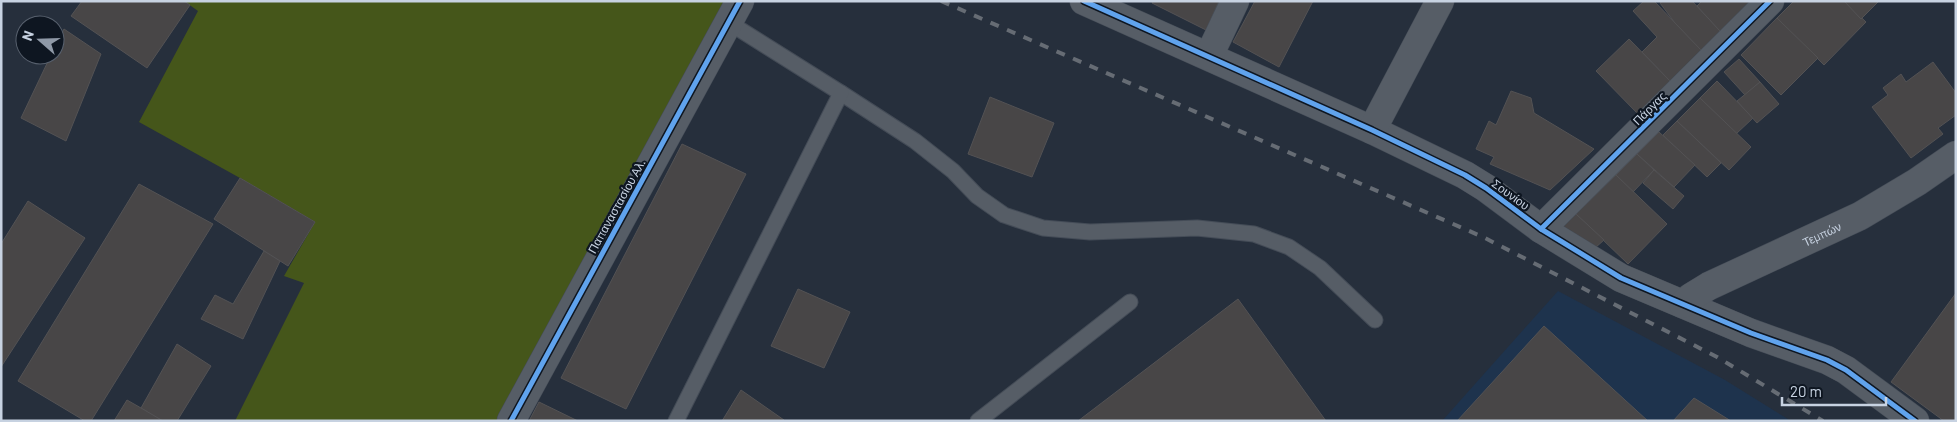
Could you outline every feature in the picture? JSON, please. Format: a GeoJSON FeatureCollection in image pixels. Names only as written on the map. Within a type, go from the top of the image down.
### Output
{"type":"FeatureCollection","features":[{"type":"Feature","properties":{"kind":"street","name":"Σουνίου"},"geometry":{"type":"LineString","coordinates":[[1084,1],[1372,130],[1465,175],[1486,188],[1541,229],[1621,278],[1751,333],[1799,349],[1837,365],[1915,421]]}},
{"type":"Feature","properties":{"kind":"street"},"geometry":{"type":"LineString","coordinates":[[1209,56],[1235,1]]}},
{"type":"Feature","properties":{"kind":"street"},"geometry":{"type":"LineString","coordinates":[[1372,130],[1440,1]]}},
{"type":"Feature","properties":{"kind":"street","name":"Πάργας"},"geometry":{"type":"LineString","coordinates":[[1541,229],[1770,1]]}},
{"type":"Feature","properties":{"kind":"street","name":"Παπαναστασίου Αλ."},"geometry":{"type":"LineString","coordinates":[[511,421],[734,12]]}},
{"type":"Feature","properties":{"kind":"street","name":"Τεμπών"},"geometry":{"type":"LineString","coordinates":[[1682,304],[1691,296],[1709,286],[1860,216],[1917,182],[1956,155]]}},
{"type":"Feature","properties":{"kind":"lane"},"geometry":{"type":"LineString","coordinates":[[734,12],[841,93],[915,141],[953,171],[977,196],[1004,215],[1043,228],[1090,232],[1197,228],[1254,234],[1289,247],[1320,268],[1374,320]]}},
{"type":"Feature","properties":{"kind":"lane"},"geometry":{"type":"LineString","coordinates":[[676,421],[841,93]]}},
{"type":"Feature","properties":{"kind":"lane"},"geometry":{"type":"LineString","coordinates":[[978,421],[1130,302]]}},
{"type":"Feature","properties":{"kind":"shaded area"},"geometry":{"type":"Polygon","coordinates":[[[1558,291],[1725,380],[1791,421],[1442,421],[1558,291]]]}},
{"type":"Feature","properties":{"kind":"green space"},"geometry":{"type":"Polygon","coordinates":[[[184,1],[730,1],[500,421],[235,421],[304,283],[284,276],[315,222],[139,122],[198,11],[184,1]]]}},
{"type":"Feature","properties":{"kind":"building"},"geometry":{"type":"Polygon","coordinates":[[[82,1],[184,1],[190,5],[147,68],[71,16],[82,1]]]}},
{"type":"Feature","properties":{"kind":"building"},"geometry":{"type":"Polygon","coordinates":[[[1153,1],[1219,1],[1206,30],[1152,3],[1153,1]]]}},
{"type":"Feature","properties":{"kind":"building"},"geometry":{"type":"Polygon","coordinates":[[[1255,1],[1313,1],[1279,67],[1233,42],[1255,1]]]}},
{"type":"Feature","properties":{"kind":"building"},"geometry":{"type":"Polygon","coordinates":[[[1644,1],[1654,1],[1703,52],[1671,82],[1642,52],[1657,37],[1633,11],[1644,1]]]}},
{"type":"Feature","properties":{"kind":"building"},"geometry":{"type":"Polygon","coordinates":[[[1663,1],[1692,1],[1720,31],[1703,52],[1675,23],[1660,3],[1663,1]]]}},
{"type":"Feature","properties":{"kind":"building"},"geometry":{"type":"Polygon","coordinates":[[[1702,1],[1752,1],[1720,31],[1697,6],[1702,1]]]}},
{"type":"Feature","properties":{"kind":"building"},"geometry":{"type":"Polygon","coordinates":[[[1794,1],[1844,1],[1866,22],[1824,65],[1777,18],[1794,1]]]}},
{"type":"Feature","properties":{"kind":"building"},"geometry":{"type":"Polygon","coordinates":[[[1844,1],[1879,1],[1861,19],[1844,1]]]}},
{"type":"Feature","properties":{"kind":"building"},"geometry":{"type":"Polygon","coordinates":[[[1777,18],[1818,58],[1781,95],[1741,55],[1777,18]]]}},
{"type":"Feature","properties":{"kind":"building"},"geometry":{"type":"Polygon","coordinates":[[[65,30],[101,54],[66,141],[21,118],[46,65],[65,65],[65,30]]]}},
{"type":"Feature","properties":{"kind":"building"},"geometry":{"type":"Polygon","coordinates":[[[1629,39],[1671,82],[1638,114],[1596,71],[1629,39]]]}},
{"type":"Feature","properties":{"kind":"building"},"geometry":{"type":"Polygon","coordinates":[[[1739,59],[1760,82],[1745,95],[1724,72],[1739,59]]]}},
{"type":"Feature","properties":{"kind":"building"},"geometry":{"type":"Polygon","coordinates":[[[1933,62],[1956,93],[1956,115],[1938,128],[1943,134],[1911,158],[1872,107],[1888,95],[1883,88],[1901,74],[1906,82],[1933,62]]]}},
{"type":"Feature","properties":{"kind":"building"},"geometry":{"type":"Polygon","coordinates":[[[1717,81],[1753,118],[1736,134],[1700,98],[1717,81]]]}},
{"type":"Feature","properties":{"kind":"building"},"geometry":{"type":"Polygon","coordinates":[[[1760,82],[1779,104],[1757,123],[1737,101],[1760,82]]]}},
{"type":"Feature","properties":{"kind":"building"},"geometry":{"type":"Polygon","coordinates":[[[1511,91],[1531,98],[1534,113],[1594,149],[1550,190],[1490,164],[1494,157],[1476,149],[1489,121],[1496,125],[1511,91]]]}},
{"type":"Feature","properties":{"kind":"building"},"geometry":{"type":"Polygon","coordinates":[[[990,97],[1054,123],[1032,177],[968,154],[990,97]]]}},
{"type":"Feature","properties":{"kind":"building"},"geometry":{"type":"Polygon","coordinates":[[[1700,98],[1751,147],[1729,170],[1677,121],[1700,98]]]}},
{"type":"Feature","properties":{"kind":"building"},"geometry":{"type":"Polygon","coordinates":[[[1677,121],[1721,163],[1707,177],[1663,135],[1677,121]]]}},
{"type":"Feature","properties":{"kind":"building"},"geometry":{"type":"Polygon","coordinates":[[[1659,132],[1695,165],[1674,187],[1637,154],[1659,132]]]}},
{"type":"Feature","properties":{"kind":"building"},"geometry":{"type":"Polygon","coordinates":[[[682,144],[746,174],[626,409],[561,378],[682,144]]]}},
{"type":"Feature","properties":{"kind":"building"},"geometry":{"type":"Polygon","coordinates":[[[1637,154],[1654,170],[1633,192],[1616,175],[1637,154]]]}},
{"type":"Feature","properties":{"kind":"building"},"geometry":{"type":"Polygon","coordinates":[[[1654,170],[1684,196],[1673,209],[1643,183],[1654,170]]]}},
{"type":"Feature","properties":{"kind":"building"},"geometry":{"type":"Polygon","coordinates":[[[1616,175],[1667,224],[1628,264],[1576,214],[1616,175]]]}},
{"type":"Feature","properties":{"kind":"building"},"geometry":{"type":"Polygon","coordinates":[[[240,178],[315,222],[288,266],[214,219],[240,178]]]}},
{"type":"Feature","properties":{"kind":"building"},"geometry":{"type":"Polygon","coordinates":[[[139,184],[213,224],[91,421],[85,421],[18,381],[139,184]]]}},
{"type":"Feature","properties":{"kind":"building"},"geometry":{"type":"Polygon","coordinates":[[[28,201],[85,238],[1,367],[1,244],[28,201]]]}},
{"type":"Feature","properties":{"kind":"building"},"geometry":{"type":"Polygon","coordinates":[[[1576,214],[1604,240],[1595,248],[1559,229],[1576,214]]]}},
{"type":"Feature","properties":{"kind":"building"},"geometry":{"type":"Polygon","coordinates":[[[264,251],[280,261],[243,339],[201,319],[215,295],[233,304],[264,251]]]}},
{"type":"Feature","properties":{"kind":"building"},"geometry":{"type":"Polygon","coordinates":[[[798,289],[850,312],[824,368],[771,346],[798,289]]]}},
{"type":"Feature","properties":{"kind":"building"},"geometry":{"type":"Polygon","coordinates":[[[1956,293],[1956,421],[1944,421],[1891,382],[1956,293]]]}},
{"type":"Feature","properties":{"kind":"building"},"geometry":{"type":"Polygon","coordinates":[[[1238,299],[1326,421],[1078,421],[1238,299]]]}},
{"type":"Feature","properties":{"kind":"building"},"geometry":{"type":"Polygon","coordinates":[[[1544,326],[1648,421],[1457,421],[1544,326]]]}},
{"type":"Feature","properties":{"kind":"building"},"geometry":{"type":"Polygon","coordinates":[[[177,344],[211,366],[177,421],[163,421],[141,408],[177,344]]]}},
{"type":"Feature","properties":{"kind":"building"},"geometry":{"type":"Polygon","coordinates":[[[741,390],[784,420],[722,421],[741,390]]]}},
{"type":"Feature","properties":{"kind":"building"},"geometry":{"type":"Polygon","coordinates":[[[1694,398],[1731,421],[1673,421],[1694,398]]]}},
{"type":"Feature","properties":{"kind":"building"},"geometry":{"type":"Polygon","coordinates":[[[127,400],[141,408],[163,421],[114,421],[127,400]]]}},
{"type":"Feature","properties":{"kind":"building"},"geometry":{"type":"Polygon","coordinates":[[[539,402],[578,421],[529,421],[539,402]]]}},
{"type":"Feature","properties":{"kind":"railway"},"geometry":{"type":"LineString","coordinates":[[941,1],[1483,237],[1717,357],[1823,421]]}},
{"type":"Feature","properties":{"kind":"cycle path"},"geometry":{"type":"LineString","coordinates":[[511,421],[740,1]]}},
{"type":"Feature","properties":{"kind":"cycle path"},"geometry":{"type":"LineString","coordinates":[[1084,1],[1372,130],[1465,175],[1486,188],[1541,229],[1621,278],[1751,333],[1827,360],[1846,370],[1915,421]]}},
{"type":"Feature","properties":{"kind":"cycle path"},"geometry":{"type":"LineString","coordinates":[[1541,229],[1770,1]]}}]}
